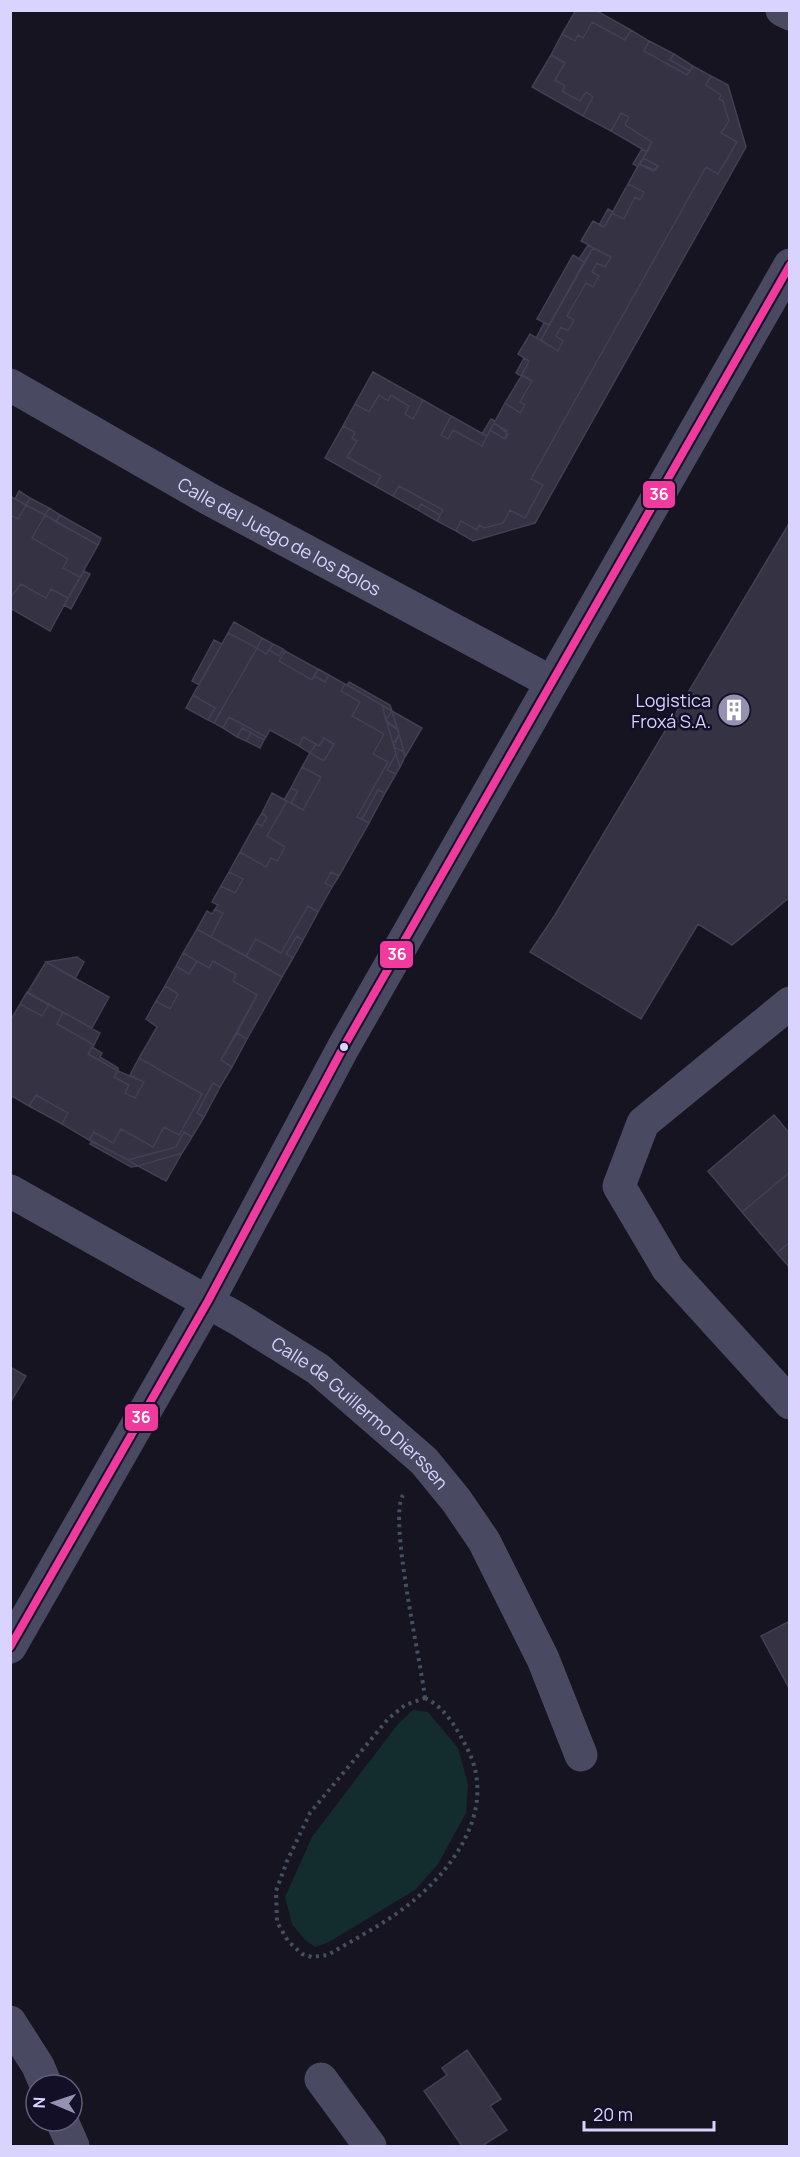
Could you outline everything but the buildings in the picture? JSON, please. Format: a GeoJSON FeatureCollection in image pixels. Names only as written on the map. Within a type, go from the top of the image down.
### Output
{"type":"FeatureCollection","features":[{"type":"Feature","properties":{"kind":"street"},"geometry":{"type":"LineString","coordinates":[[782,10],[789,15]]}},
{"type":"Feature","properties":{"kind":"street"},"geometry":{"type":"LineString","coordinates":[[10,1647],[208,1301],[343,1048],[789,265]]}},
{"type":"Feature","properties":{"kind":"street","name":"Calle del Juego de los Bolos"},"geometry":{"type":"LineString","coordinates":[[10,385],[209,499],[551,682]]}},
{"type":"Feature","properties":{"kind":"street"},"geometry":{"type":"LineString","coordinates":[[789,1003],[644,1123],[619,1186],[668,1269],[789,1403]]}},
{"type":"Feature","properties":{"kind":"street","name":"Calle de Guillermo Dierssen"},"geometry":{"type":"LineString","coordinates":[[10,1191],[208,1301],[318,1369],[424,1461],[456,1500],[484,1541],[543,1659],[582,1755]]}},
{"type":"Feature","properties":{"kind":"street"},"geometry":{"type":"LineString","coordinates":[[10,2022],[41,2073]]}},
{"type":"Feature","properties":{"kind":"street"},"geometry":{"type":"LineString","coordinates":[[321,2079],[370,2146]]}},
{"type":"Feature","properties":{"kind":"path"},"geometry":{"type":"LineString","coordinates":[[424,1461],[399,1499],[398,1520],[400,1555],[421,1659],[425,1698]]}},
{"type":"Feature","properties":{"kind":"path"},"geometry":{"type":"LineString","coordinates":[[425,1698],[440,1705],[460,1735],[471,1757],[478,1781],[477,1807],[470,1829],[443,1873],[412,1902],[328,1955],[312,1958],[302,1954],[288,1941],[277,1922],[276,1891],[310,1813],[387,1719],[405,1705],[425,1698]]}},
{"type":"Feature","properties":{"kind":"green space"},"geometry":{"type":"Polygon","coordinates":[[[413,1710],[428,1712],[458,1748],[468,1784],[466,1813],[438,1864],[415,1890],[329,1942],[315,1947],[305,1940],[292,1924],[285,1897],[312,1837],[398,1724],[413,1710]]]}},
{"type":"Feature","properties":{"kind":"transit line","name":"36"},"geometry":{"type":"LineString","coordinates":[[10,1647],[208,1301],[343,1048],[790,265]]}},
{"type":"Feature","properties":{"kind":"place","name":"Logistica Froxá S.A."},"geometry":{"type":"Point","coordinates":[734,710]}}]}
